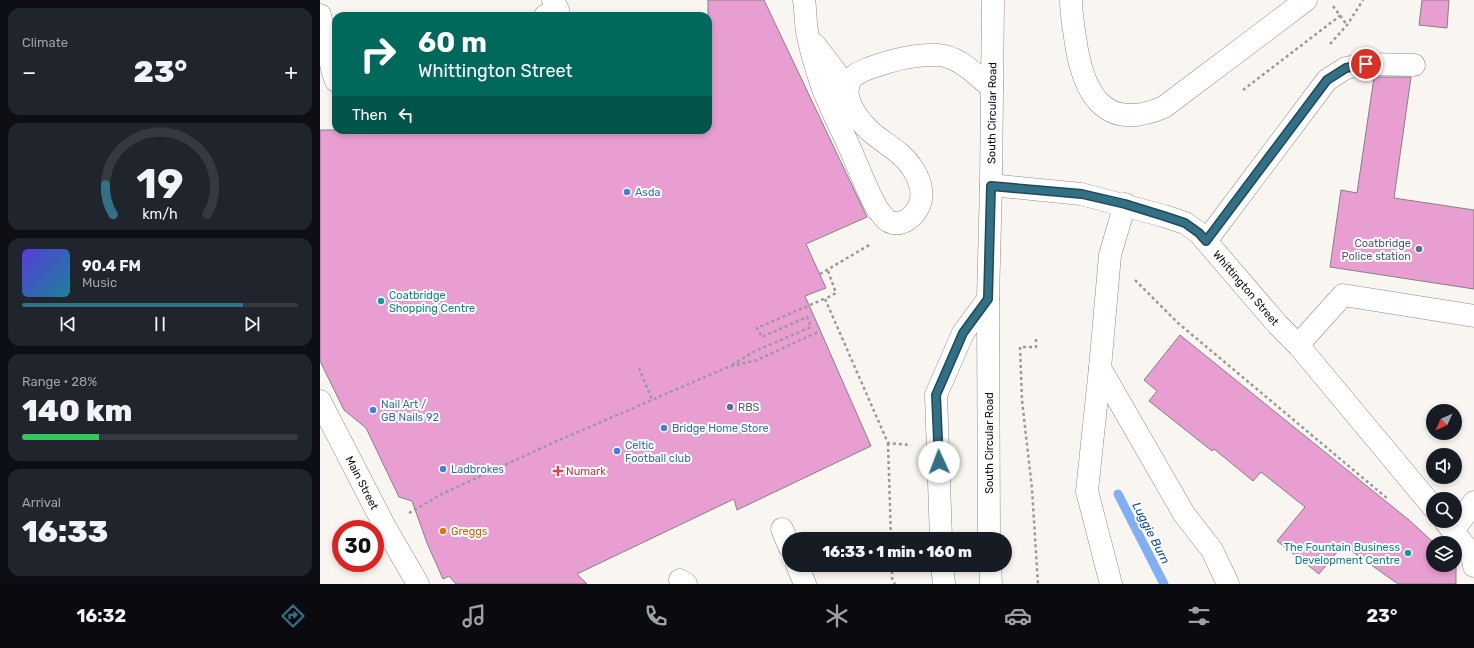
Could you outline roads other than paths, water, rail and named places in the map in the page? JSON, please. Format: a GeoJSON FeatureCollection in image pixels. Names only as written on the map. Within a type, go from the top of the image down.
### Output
{"type":"FeatureCollection","features":[{"type":"Feature","properties":{"kind":"street"},"geometry":{"type":"LineString","coordinates":[[553,0],[558,10],[554,12]]}},
{"type":"Feature","properties":{"kind":"street"},"geometry":{"type":"LineString","coordinates":[[804,0],[808,36],[821,84],[856,162],[879,210],[887,221],[895,224],[905,222],[913,216],[920,205],[922,192],[918,177],[911,165],[870,131],[854,111],[835,72],[808,36]]}},
{"type":"Feature","properties":{"kind":"street","name":"South Circular Road"},"geometry":{"type":"LineString","coordinates":[[989,532],[988,299],[993,0]]}},
{"type":"Feature","properties":{"kind":"street"},"geometry":{"type":"LineString","coordinates":[[1071,0],[1077,50],[1084,78],[1096,100],[1105,108],[1115,113],[1124,115],[1153,112],[1164,107],[1306,0]]}},
{"type":"Feature","properties":{"kind":"street"},"geometry":{"type":"LineString","coordinates":[[320,15],[332,69]]}},
{"type":"Feature","properties":{"kind":"street"},"geometry":{"type":"LineString","coordinates":[[847,94],[853,77],[860,72],[890,60],[929,55],[940,55],[960,63],[992,88]]}},
{"type":"Feature","properties":{"kind":"street"},"geometry":{"type":"LineString","coordinates":[[1206,241],[1327,80],[1346,68],[1366,64],[1414,65]]}},
{"type":"Feature","properties":{"kind":"street"},"geometry":{"type":"LineString","coordinates":[[856,162],[870,131]]}},
{"type":"Feature","properties":{"kind":"street","name":"Whittington Street"},"geometry":{"type":"LineString","coordinates":[[991,186],[1082,194],[1125,204],[1164,216],[1185,223],[1199,233],[1298,345],[1426,499]]}},
{"type":"Feature","properties":{"kind":"street"},"geometry":{"type":"LineString","coordinates":[[1111,584],[1087,491],[1110,255],[1125,204]]}},
{"type":"Feature","properties":{"kind":"street"},"geometry":{"type":"LineString","coordinates":[[1298,345],[1343,295],[1474,316]]}},
{"type":"Feature","properties":{"kind":"street"},"geometry":{"type":"LineString","coordinates":[[941,532],[936,395],[963,333],[988,299]]}},
{"type":"Feature","properties":{"kind":"street"},"geometry":{"type":"LineString","coordinates":[[1100,368],[1184,514],[1212,550],[1228,584]]}},
{"type":"Feature","properties":{"kind":"street","name":"Main Street"},"geometry":{"type":"LineString","coordinates":[[320,401],[385,527],[418,584]]}},
{"type":"Feature","properties":{"kind":"street"},"geometry":{"type":"LineString","coordinates":[[1462,514],[1474,502]]}},
{"type":"Feature","properties":{"kind":"street"},"geometry":{"type":"LineString","coordinates":[[1451,528],[1472,555],[1474,566]]}},
{"type":"Feature","properties":{"kind":"street"},"geometry":{"type":"LineString","coordinates":[[800,572],[805,584]]}},
{"type":"Feature","properties":{"kind":"street"},"geometry":{"type":"LineString","coordinates":[[943,572],[944,584]]}},
{"type":"Feature","properties":{"kind":"street"},"geometry":{"type":"LineString","coordinates":[[990,572],[991,584]]}},
{"type":"Feature","properties":{"kind":"waterway","name":"Luggie Burn"},"geometry":{"type":"LineString","coordinates":[[1118,494],[1164,584]]}},
{"type":"Feature","properties":{"kind":"place","name":"Asda"},"geometry":{"type":"Point","coordinates":[627,192]}},
{"type":"Feature","properties":{"kind":"place","name":"Coatbridge Police station"},"geometry":{"type":"Point","coordinates":[1419,249]}},
{"type":"Feature","properties":{"kind":"place","name":"Coatbridge Shopping Centre"},"geometry":{"type":"Point","coordinates":[381,301]}},
{"type":"Feature","properties":{"kind":"place","name":"RBS"},"geometry":{"type":"Point","coordinates":[730,407]}},
{"type":"Feature","properties":{"kind":"place","name":"Nail Art / GB Nails 92"},"geometry":{"type":"Point","coordinates":[373,410]}},
{"type":"Feature","properties":{"kind":"place","name":"Bridge Home Store"},"geometry":{"type":"Point","coordinates":[664,428]}},
{"type":"Feature","properties":{"kind":"place","name":"Celtic Football club"},"geometry":{"type":"Point","coordinates":[617,451]}},
{"type":"Feature","properties":{"kind":"place","name":"Ladbrokes"},"geometry":{"type":"Point","coordinates":[443,469]}},
{"type":"Feature","properties":{"kind":"place","name":"Numark"},"geometry":{"type":"Point","coordinates":[558,471]}},
{"type":"Feature","properties":{"kind":"place","name":"Greggs"},"geometry":{"type":"Point","coordinates":[443,531]}},
{"type":"Feature","properties":{"kind":"place","name":"The Fountain Business Development Centre"},"geometry":{"type":"Point","coordinates":[1408,553]}}]}
